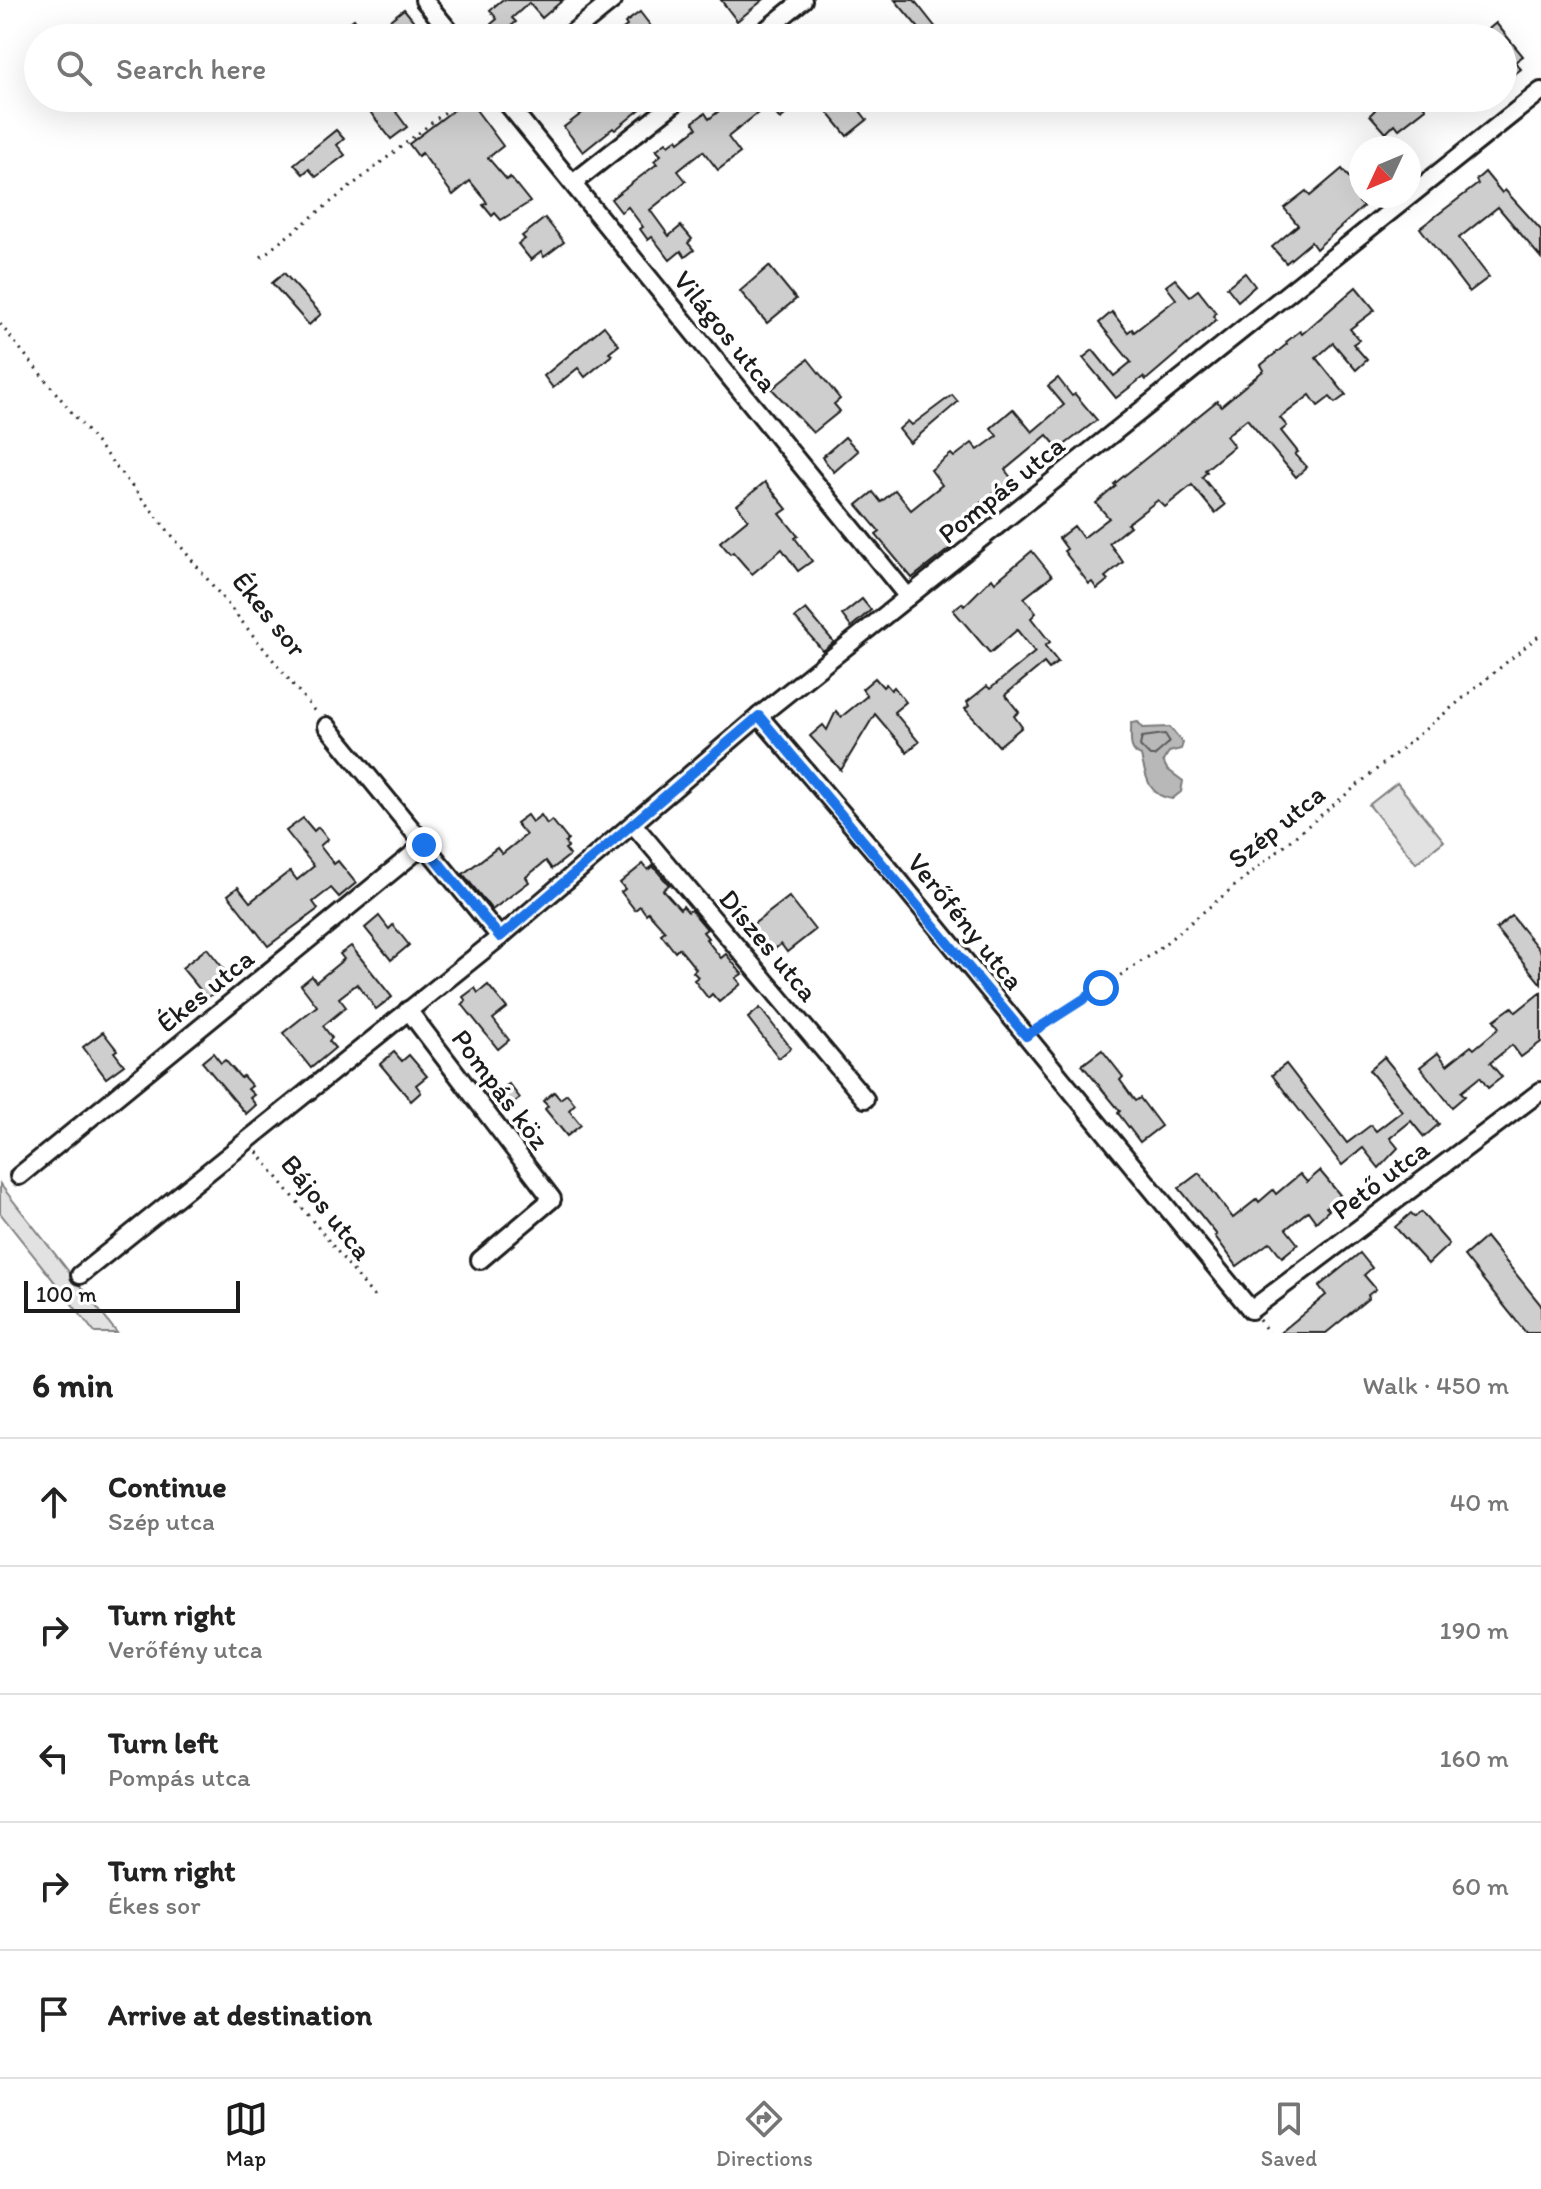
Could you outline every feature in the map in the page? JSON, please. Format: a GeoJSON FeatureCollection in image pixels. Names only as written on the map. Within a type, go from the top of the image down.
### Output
{"type":"FeatureCollection","features":[{"type":"Feature","properties":{"kind":"street"},"geometry":{"type":"LineString","coordinates":[[424,0],[444,24]]}},
{"type":"Feature","properties":{"kind":"street"},"geometry":{"type":"LineString","coordinates":[[583,24],[613,0]]}},
{"type":"Feature","properties":{"kind":"street"},"geometry":{"type":"LineString","coordinates":[[773,24],[803,0]]}},
{"type":"Feature","properties":{"kind":"street","name":"Pompás utca"},"geometry":{"type":"LineString","coordinates":[[1517,110],[1541,91]]}},
{"type":"Feature","properties":{"kind":"street","name":"Világos utca"},"geometry":{"type":"LineString","coordinates":[[515,112],[908,597]]}},
{"type":"Feature","properties":{"kind":"street"},"geometry":{"type":"LineString","coordinates":[[573,183],[663,112]]}},
{"type":"Feature","properties":{"kind":"street","name":"Pompás utca"},"geometry":{"type":"LineString","coordinates":[[80,1275],[500,937],[759,716],[1515,112]]}},
{"type":"Feature","properties":{"kind":"street","name":"Verőfény utca"},"geometry":{"type":"LineString","coordinates":[[759,716],[1251,1310]]}},
{"type":"Feature","properties":{"kind":"street"},"geometry":{"type":"LineString","coordinates":[[327,726],[500,937]]}},
{"type":"Feature","properties":{"kind":"street","name":"Díszes utca"},"geometry":{"type":"LineString","coordinates":[[633,824],[865,1099]]}},
{"type":"Feature","properties":{"kind":"street","name":"Ékes utca"},"geometry":{"type":"LineString","coordinates":[[19,1176],[424,845]]}},
{"type":"Feature","properties":{"kind":"street","name":"Pompás köz"},"geometry":{"type":"LineString","coordinates":[[408,1010],[552,1199],[480,1260]]}},
{"type":"Feature","properties":{"kind":"street","name":"Pető utca"},"geometry":{"type":"LineString","coordinates":[[1251,1310],[1541,1091]]}},
{"type":"Feature","properties":{"kind":"path"},"geometry":{"type":"LineString","coordinates":[[261,257],[445,112]]}},
{"type":"Feature","properties":{"kind":"path","name":"Ékes sor"},"geometry":{"type":"LineString","coordinates":[[0,324],[327,726]]}},
{"type":"Feature","properties":{"kind":"path","name":"Szép utca"},"geometry":{"type":"LineString","coordinates":[[1026,1036],[1151,955],[1541,634]]}},
{"type":"Feature","properties":{"kind":"path","name":"Bájos utca"},"geometry":{"type":"LineString","coordinates":[[248,1140],[375,1298]]}},
{"type":"Feature","properties":{"kind":"shaded area"},"geometry":{"type":"Polygon","coordinates":[[[1397,783],[1444,841],[1416,863],[1369,805],[1397,783]]]}},
{"type":"Feature","properties":{"kind":"shaded area"},"geometry":{"type":"Polygon","coordinates":[[[0,1184],[117,1333],[95,1333],[0,1213],[0,1184]]]}},
{"type":"Feature","properties":{"kind":"water"},"geometry":{"type":"Polygon","coordinates":[[[1138,722],[1143,728],[1170,727],[1183,743],[1181,749],[1169,752],[1163,761],[1167,769],[1183,781],[1181,792],[1172,799],[1153,789],[1141,756],[1132,747],[1131,723],[1138,722]]]}},
{"type":"Feature","properties":{"kind":"building"},"geometry":{"type":"Polygon","coordinates":[[[502,0],[563,0],[542,18],[529,3],[512,18],[516,22],[514,24],[491,24],[497,19],[490,10],[502,0]]]}},
{"type":"Feature","properties":{"kind":"building"},"geometry":{"type":"Polygon","coordinates":[[[721,0],[763,0],[737,21],[721,0]]]}},
{"type":"Feature","properties":{"kind":"building"},"geometry":{"type":"Polygon","coordinates":[[[895,0],[914,0],[933,24],[915,24],[895,0]]]}},
{"type":"Feature","properties":{"kind":"building"},"geometry":{"type":"Polygon","coordinates":[[[404,9],[416,24],[385,24],[404,9]]]}},
{"type":"Feature","properties":{"kind":"building"},"geometry":{"type":"Polygon","coordinates":[[[640,12],[649,24],[626,24],[640,12]]]}},
{"type":"Feature","properties":{"kind":"building"},"geometry":{"type":"Polygon","coordinates":[[[370,112],[396,112],[407,127],[391,139],[370,112]]]}},
{"type":"Feature","properties":{"kind":"building"},"geometry":{"type":"Polygon","coordinates":[[[451,112],[478,112],[503,146],[488,158],[507,180],[510,177],[530,202],[501,220],[495,213],[492,216],[483,205],[487,203],[484,198],[470,181],[453,195],[422,153],[418,156],[409,144],[451,112]]]}},
{"type":"Feature","properties":{"kind":"building"},"geometry":{"type":"Polygon","coordinates":[[[584,112],[637,112],[583,152],[564,127],[584,112]]]}},
{"type":"Feature","properties":{"kind":"building"},"geometry":{"type":"Polygon","coordinates":[[[718,112],[759,112],[728,137],[740,153],[718,170],[703,151],[678,171],[686,181],[650,210],[669,236],[681,226],[692,239],[688,243],[694,250],[685,257],[681,251],[670,260],[652,237],[648,240],[640,229],[643,227],[628,207],[621,212],[611,199],[657,164],[654,161],[661,155],[656,150],[666,142],[669,145],[677,139],[679,142],[697,128],[693,122],[705,113],[709,119],[718,112]]]}},
{"type":"Feature","properties":{"kind":"building"},"geometry":{"type":"Polygon","coordinates":[[[774,112],[788,112],[780,119],[774,112]]]}},
{"type":"Feature","properties":{"kind":"building"},"geometry":{"type":"Polygon","coordinates":[[[827,112],[861,112],[867,120],[847,136],[827,112]]]}},
{"type":"Feature","properties":{"kind":"building"},"geometry":{"type":"Polygon","coordinates":[[[1373,112],[1421,112],[1399,129],[1395,124],[1386,133],[1370,115],[1373,112]]]}},
{"type":"Feature","properties":{"kind":"building"},"geometry":{"type":"Polygon","coordinates":[[[336,130],[344,139],[337,145],[345,155],[316,177],[309,169],[303,174],[294,164],[336,130]]]}},
{"type":"Feature","properties":{"kind":"building"},"geometry":{"type":"Polygon","coordinates":[[[1342,169],[1349,177],[1349,208],[1362,208],[1316,249],[1311,242],[1286,263],[1272,247],[1298,225],[1284,208],[1306,191],[1310,196],[1342,169]]]}},
{"type":"Feature","properties":{"kind":"building"},"geometry":{"type":"Polygon","coordinates":[[[1485,172],[1541,230],[1541,258],[1498,207],[1459,238],[1489,277],[1469,292],[1420,228],[1478,184],[1476,180],[1485,172]]]}},
{"type":"Feature","properties":{"kind":"building"},"geometry":{"type":"Polygon","coordinates":[[[545,218],[564,242],[544,257],[541,252],[531,260],[518,244],[525,239],[522,236],[545,218]]]}},
{"type":"Feature","properties":{"kind":"building"},"geometry":{"type":"Polygon","coordinates":[[[769,266],[796,299],[767,323],[740,291],[769,266]]]}},
{"type":"Feature","properties":{"kind":"building"},"geometry":{"type":"Polygon","coordinates":[[[284,273],[321,314],[309,325],[272,283],[284,273]]]}},
{"type":"Feature","properties":{"kind":"building"},"geometry":{"type":"Polygon","coordinates":[[[1245,273],[1255,286],[1238,301],[1227,287],[1245,273]]]}},
{"type":"Feature","properties":{"kind":"building"},"geometry":{"type":"Polygon","coordinates":[[[1175,279],[1190,296],[1198,290],[1216,313],[1213,316],[1216,320],[1146,380],[1143,377],[1116,398],[1083,358],[1093,350],[1114,376],[1131,362],[1099,323],[1112,312],[1128,332],[1132,329],[1134,332],[1176,299],[1166,286],[1175,279]]]}},
{"type":"Feature","properties":{"kind":"building"},"geometry":{"type":"Polygon","coordinates":[[[1356,287],[1375,310],[1350,329],[1359,340],[1353,344],[1367,360],[1356,370],[1333,343],[1316,358],[1346,395],[1335,403],[1330,397],[1318,406],[1310,395],[1280,418],[1287,426],[1281,431],[1307,467],[1296,477],[1247,419],[1226,436],[1234,446],[1205,470],[1207,472],[1202,477],[1225,505],[1215,513],[1192,485],[1165,507],[1158,500],[1127,524],[1130,526],[1109,543],[1123,562],[1105,577],[1108,580],[1097,589],[1092,582],[1089,584],[1064,551],[1067,549],[1059,538],[1074,526],[1083,538],[1109,518],[1096,503],[1116,486],[1114,484],[1217,401],[1221,406],[1264,370],[1261,365],[1286,342],[1300,331],[1302,334],[1356,287]]]}},
{"type":"Feature","properties":{"kind":"building"},"geometry":{"type":"Polygon","coordinates":[[[604,326],[619,345],[609,353],[612,355],[585,377],[578,368],[553,388],[544,376],[604,326]]]}},
{"type":"Feature","properties":{"kind":"building"},"geometry":{"type":"Polygon","coordinates":[[[808,359],[840,399],[834,404],[840,411],[813,433],[772,389],[808,359]]]}},
{"type":"Feature","properties":{"kind":"building"},"geometry":{"type":"Polygon","coordinates":[[[1058,378],[1097,420],[1059,449],[1047,435],[1005,470],[1012,479],[1008,482],[1012,487],[996,500],[992,494],[953,525],[944,535],[953,546],[912,578],[876,535],[880,532],[857,505],[873,492],[881,502],[895,490],[911,510],[942,485],[931,470],[972,443],[978,450],[997,436],[991,428],[1013,409],[1032,432],[1064,405],[1048,386],[1058,378]]]}},
{"type":"Feature","properties":{"kind":"building"},"geometry":{"type":"Polygon","coordinates":[[[952,395],[958,402],[910,443],[899,429],[908,421],[912,425],[952,395]]]}},
{"type":"Feature","properties":{"kind":"building"},"geometry":{"type":"Polygon","coordinates":[[[845,437],[858,451],[834,472],[822,457],[845,437]]]}},
{"type":"Feature","properties":{"kind":"building"},"geometry":{"type":"Polygon","coordinates":[[[765,482],[787,509],[780,514],[798,536],[795,538],[812,561],[798,571],[782,549],[752,574],[720,542],[748,519],[737,505],[765,482]]]}},
{"type":"Feature","properties":{"kind":"building"},"geometry":{"type":"Polygon","coordinates":[[[1032,551],[1052,576],[1024,598],[1036,613],[1031,618],[1050,642],[1045,646],[1058,662],[1049,669],[1044,663],[1005,695],[1019,712],[1014,716],[1022,727],[999,746],[965,709],[969,706],[967,702],[987,686],[990,689],[1035,652],[1017,630],[990,653],[953,610],[962,603],[964,606],[992,578],[995,582],[1032,551]]]}},
{"type":"Feature","properties":{"kind":"building"},"geometry":{"type":"Polygon","coordinates":[[[862,599],[871,610],[851,627],[842,615],[862,599]]]}},
{"type":"Feature","properties":{"kind":"building"},"geometry":{"type":"Polygon","coordinates":[[[806,609],[834,642],[823,651],[795,618],[806,609]]]}},
{"type":"Feature","properties":{"kind":"building"},"geometry":{"type":"Polygon","coordinates":[[[875,678],[883,687],[886,684],[891,690],[894,687],[906,702],[894,712],[919,742],[907,752],[875,714],[841,770],[810,736],[823,725],[827,730],[836,711],[841,717],[867,696],[862,689],[875,678]]]}},
{"type":"Feature","properties":{"kind":"building"},"geometry":{"type":"Polygon","coordinates":[[[527,815],[532,822],[541,815],[547,824],[552,820],[568,840],[565,849],[570,855],[552,869],[546,861],[526,877],[529,882],[492,910],[463,874],[497,848],[502,854],[526,835],[516,823],[527,815]]]}},
{"type":"Feature","properties":{"kind":"building"},"geometry":{"type":"Polygon","coordinates":[[[303,818],[314,831],[318,827],[328,839],[320,846],[334,864],[338,861],[356,883],[339,897],[331,888],[313,902],[318,909],[268,946],[228,895],[238,887],[250,902],[290,871],[297,880],[314,866],[286,831],[303,818]]]}},
{"type":"Feature","properties":{"kind":"building"},"geometry":{"type":"Polygon","coordinates":[[[643,864],[648,870],[653,866],[669,885],[663,890],[680,909],[683,906],[688,912],[691,910],[707,929],[703,932],[706,939],[721,958],[726,954],[742,974],[736,978],[741,984],[719,1002],[712,994],[708,998],[694,980],[698,977],[693,972],[696,969],[679,948],[675,952],[661,934],[665,931],[640,906],[635,910],[621,892],[625,889],[620,883],[643,864]]]}},
{"type":"Feature","properties":{"kind":"building"},"geometry":{"type":"Polygon","coordinates":[[[789,897],[815,930],[787,952],[781,944],[771,952],[751,926],[789,897]]]}},
{"type":"Feature","properties":{"kind":"building"},"geometry":{"type":"Polygon","coordinates":[[[379,916],[389,929],[393,925],[409,945],[391,960],[365,928],[379,916]]]}},
{"type":"Feature","properties":{"kind":"building"},"geometry":{"type":"Polygon","coordinates":[[[1512,916],[1541,952],[1541,984],[1496,929],[1512,916]]]}},
{"type":"Feature","properties":{"kind":"building"},"geometry":{"type":"Polygon","coordinates":[[[351,946],[392,997],[376,1009],[357,984],[339,998],[346,1007],[323,1026],[335,1048],[311,1068],[283,1033],[317,1006],[301,985],[312,976],[316,982],[344,959],[340,954],[351,946]]]}},
{"type":"Feature","properties":{"kind":"building"},"geometry":{"type":"Polygon","coordinates":[[[207,948],[227,973],[219,979],[224,985],[207,998],[182,968],[207,948]]]}},
{"type":"Feature","properties":{"kind":"building"},"geometry":{"type":"Polygon","coordinates":[[[488,985],[507,1008],[493,1019],[509,1040],[498,1049],[462,1004],[466,1001],[463,997],[475,988],[478,993],[488,985]]]}},
{"type":"Feature","properties":{"kind":"building"},"geometry":{"type":"Polygon","coordinates":[[[1541,992],[1541,1042],[1521,1057],[1512,1045],[1490,1063],[1502,1077],[1488,1088],[1480,1077],[1461,1092],[1465,1096],[1452,1107],[1420,1067],[1438,1053],[1447,1065],[1471,1046],[1474,1049],[1499,1028],[1494,1020],[1512,1007],[1516,1012],[1541,992]]]}},
{"type":"Feature","properties":{"kind":"building"},"geometry":{"type":"Polygon","coordinates":[[[760,1008],[791,1048],[779,1058],[748,1018],[760,1008]]]}},
{"type":"Feature","properties":{"kind":"building"},"geometry":{"type":"Polygon","coordinates":[[[103,1032],[124,1065],[106,1078],[83,1047],[103,1032]]]}},
{"type":"Feature","properties":{"kind":"building"},"geometry":{"type":"Polygon","coordinates":[[[1102,1050],[1123,1077],[1120,1080],[1135,1101],[1140,1098],[1161,1126],[1140,1142],[1118,1113],[1120,1111],[1082,1065],[1102,1050]]]}},
{"type":"Feature","properties":{"kind":"building"},"geometry":{"type":"Polygon","coordinates":[[[394,1052],[402,1061],[409,1055],[427,1076],[416,1085],[421,1092],[411,1101],[380,1064],[394,1052]]]}},
{"type":"Feature","properties":{"kind":"building"},"geometry":{"type":"Polygon","coordinates":[[[213,1053],[221,1063],[225,1060],[252,1086],[248,1089],[254,1095],[250,1098],[256,1105],[246,1114],[202,1062],[213,1053]]]}},
{"type":"Feature","properties":{"kind":"building"},"geometry":{"type":"Polygon","coordinates":[[[1384,1057],[1439,1124],[1424,1137],[1411,1121],[1390,1138],[1398,1148],[1379,1168],[1363,1148],[1342,1165],[1272,1075],[1286,1064],[1347,1143],[1371,1125],[1376,1131],[1402,1111],[1369,1070],[1384,1057]]]}},
{"type":"Feature","properties":{"kind":"building"},"geometry":{"type":"Polygon","coordinates":[[[509,1084],[520,1098],[503,1111],[492,1097],[509,1084]]]}},
{"type":"Feature","properties":{"kind":"building"},"geometry":{"type":"Polygon","coordinates":[[[554,1092],[560,1099],[567,1094],[575,1104],[569,1110],[581,1125],[567,1136],[545,1109],[548,1106],[543,1101],[554,1092]]]}},
{"type":"Feature","properties":{"kind":"building"},"geometry":{"type":"Polygon","coordinates":[[[1320,1171],[1340,1195],[1326,1207],[1329,1210],[1316,1222],[1308,1211],[1286,1229],[1298,1244],[1282,1257],[1270,1242],[1237,1266],[1217,1235],[1179,1188],[1199,1173],[1233,1218],[1273,1190],[1276,1194],[1300,1174],[1307,1182],[1320,1171]]]}},
{"type":"Feature","properties":{"kind":"building"},"geometry":{"type":"Polygon","coordinates":[[[1421,1212],[1449,1244],[1428,1264],[1395,1227],[1411,1213],[1415,1217],[1421,1212]]]}},
{"type":"Feature","properties":{"kind":"building"},"geometry":{"type":"Polygon","coordinates":[[[1486,1237],[1541,1305],[1541,1333],[1526,1333],[1464,1256],[1486,1237]]]}},
{"type":"Feature","properties":{"kind":"building"},"geometry":{"type":"Polygon","coordinates":[[[1360,1253],[1372,1268],[1364,1275],[1376,1289],[1368,1295],[1369,1298],[1326,1333],[1280,1333],[1326,1295],[1319,1286],[1360,1253]]]}},
{"type":"Feature","properties":{"kind":"route"},"geometry":{"type":"LineString","coordinates":[[424,845],[500,937],[759,716],[1026,1036],[1101,988]]}}]}
